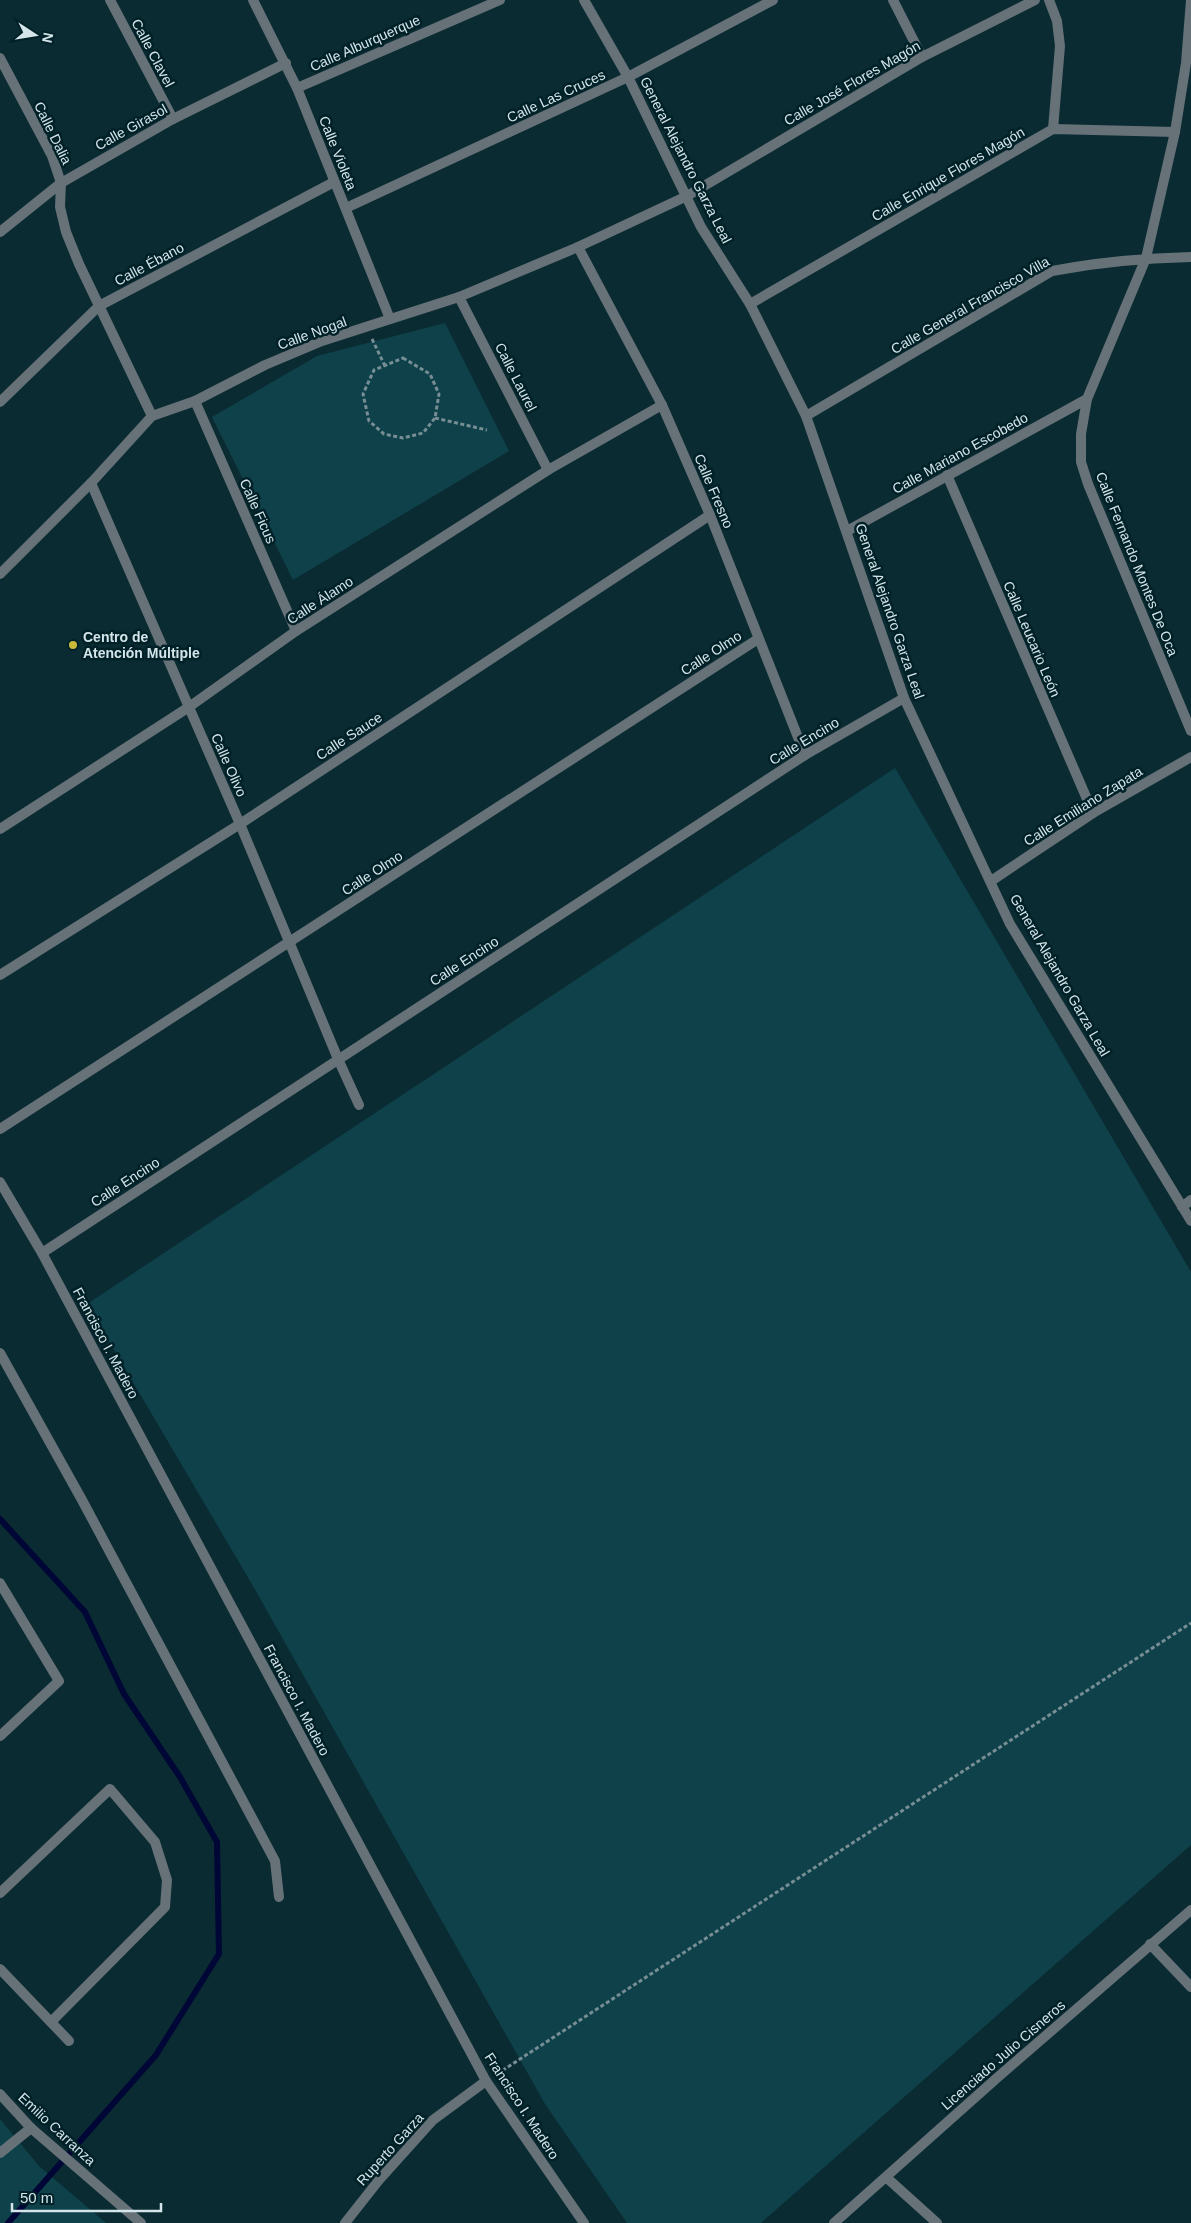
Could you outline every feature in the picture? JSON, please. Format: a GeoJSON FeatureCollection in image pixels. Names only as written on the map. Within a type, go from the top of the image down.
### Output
{"type":"FeatureCollection","features":[{"type":"Feature","properties":{"kind":"street","name":"Calle Clavel"},"geometry":{"type":"LineString","coordinates":[[110,0],[173,119]]}},
{"type":"Feature","properties":{"kind":"street","name":"Calle Violeta"},"geometry":{"type":"LineString","coordinates":[[253,0],[297,88],[390,319]]}},
{"type":"Feature","properties":{"kind":"street","name":"Calle Alburquerque"},"geometry":{"type":"LineString","coordinates":[[297,88],[500,0]]}},
{"type":"Feature","properties":{"kind":"street","name":"General Alejandro Garza Leal"},"geometry":{"type":"LineString","coordinates":[[584,0],[628,77],[701,227],[750,304],[806,416],[904,698],[1010,924],[1191,1222]]}},
{"type":"Feature","properties":{"kind":"street","name":"Calle Las Cruces"},"geometry":{"type":"LineString","coordinates":[[346,208],[628,77],[773,0]]}},
{"type":"Feature","properties":{"kind":"street"},"geometry":{"type":"LineString","coordinates":[[893,0],[922,57]]}},
{"type":"Feature","properties":{"kind":"street","name":"Calle José Flores Magón"},"geometry":{"type":"LineString","coordinates":[[687,196],[922,57],[1035,0]]}},
{"type":"Feature","properties":{"kind":"street"},"geometry":{"type":"LineString","coordinates":[[1049,0],[1057,21],[1060,46],[1053,129],[1175,132]]}},
{"type":"Feature","properties":{"kind":"street","name":"Calle Fernando Montes De Oca"},"geometry":{"type":"LineString","coordinates":[[1191,0],[1186,63],[1175,132],[1146,258],[1087,399],[1080,434],[1081,462],[1088,484],[1191,731]]}},
{"type":"Feature","properties":{"kind":"street","name":"Calle Dalia"},"geometry":{"type":"LineString","coordinates":[[0,58],[52,156],[61,183],[60,208],[66,232],[152,416]]}},
{"type":"Feature","properties":{"kind":"street","name":"Calle Girasol"},"geometry":{"type":"LineString","coordinates":[[0,232],[61,183],[173,119],[286,63]]}},
{"type":"Feature","properties":{"kind":"street","name":"Calle Enrique Flores Magón"},"geometry":{"type":"LineString","coordinates":[[750,304],[1053,129]]}},
{"type":"Feature","properties":{"kind":"street","name":"Calle Ébano"},"geometry":{"type":"LineString","coordinates":[[0,402],[100,306],[334,182]]}},
{"type":"Feature","properties":{"kind":"street","name":"Calle Nogal"},"geometry":{"type":"LineString","coordinates":[[1,571],[91,484],[152,416],[195,401],[265,365],[322,341],[459,297],[578,247],[687,196]]}},
{"type":"Feature","properties":{"kind":"street","name":"Calle Fresno"},"geometry":{"type":"LineString","coordinates":[[578,247],[662,405],[710,515],[805,755]]}},
{"type":"Feature","properties":{"kind":"street","name":"Calle General Francisco Villa"},"geometry":{"type":"LineString","coordinates":[[806,416],[1052,271],[1090,264],[1146,258],[1191,258]]}},
{"type":"Feature","properties":{"kind":"street","name":"Calle Laurel"},"geometry":{"type":"LineString","coordinates":[[459,297],[548,470]]}},
{"type":"Feature","properties":{"kind":"street","name":"Calle Mariano Escobedo"},"geometry":{"type":"LineString","coordinates":[[847,531],[1087,399]]}},
{"type":"Feature","properties":{"kind":"street","name":"Calle Ficus"},"geometry":{"type":"LineString","coordinates":[[195,401],[296,631]]}},
{"type":"Feature","properties":{"kind":"street","name":"Calle Álamo"},"geometry":{"type":"LineString","coordinates":[[0,829],[189,706],[296,631],[548,470],[662,405]]}},
{"type":"Feature","properties":{"kind":"street","name":"Calle Leucario León"},"geometry":{"type":"LineString","coordinates":[[946,475],[1093,813]]}},
{"type":"Feature","properties":{"kind":"street","name":"Calle Olivo"},"geometry":{"type":"LineString","coordinates":[[91,484],[291,942],[338,1059],[359,1105]]}},
{"type":"Feature","properties":{"kind":"street","name":"Calle Sauce"},"geometry":{"type":"LineString","coordinates":[[0,975],[240,824],[710,515]]}},
{"type":"Feature","properties":{"kind":"street","name":"Calle Olmo"},"geometry":{"type":"LineString","coordinates":[[0,1129],[758,639]]}},
{"type":"Feature","properties":{"kind":"street","name":"Calle Encino"},"geometry":{"type":"LineString","coordinates":[[42,1253],[805,755],[904,698]]}},
{"type":"Feature","properties":{"kind":"street","name":"Calle Emiliano Zapata"},"geometry":{"type":"LineString","coordinates":[[990,881],[1093,813],[1191,757]]}},
{"type":"Feature","properties":{"kind":"street","name":"Francisco I. Madero"},"geometry":{"type":"LineString","coordinates":[[0,1182],[42,1253],[486,2081],[584,2223]]}},
{"type":"Feature","properties":{"kind":"street"},"geometry":{"type":"LineString","coordinates":[[1182,1207],[1191,1200]]}},
{"type":"Feature","properties":{"kind":"street"},"geometry":{"type":"LineString","coordinates":[[0,1353],[82,1500],[275,1861],[279,1897]]}},
{"type":"Feature","properties":{"kind":"street"},"geometry":{"type":"LineString","coordinates":[[0,1584],[58,1681],[0,1736]]}},
{"type":"Feature","properties":{"kind":"street"},"geometry":{"type":"LineString","coordinates":[[0,1893],[110,1789],[155,1842],[167,1880],[166,1907],[51,2022]]}},
{"type":"Feature","properties":{"kind":"street","name":"Licenciado Julio Cisneros"},"geometry":{"type":"LineString","coordinates":[[834,2223],[887,2178],[998,2077],[1191,1910]]}},
{"type":"Feature","properties":{"kind":"street"},"geometry":{"type":"LineString","coordinates":[[1150,1944],[1191,1987]]}},
{"type":"Feature","properties":{"kind":"street"},"geometry":{"type":"LineString","coordinates":[[0,1969],[69,2041]]}},
{"type":"Feature","properties":{"kind":"street","name":"Ruperto Garza"},"geometry":{"type":"LineString","coordinates":[[345,2223],[379,2180],[433,2120],[486,2081]]}},
{"type":"Feature","properties":{"kind":"street","name":"Emilio Carranza"},"geometry":{"type":"LineString","coordinates":[[0,2094],[32,2128],[141,2223]]}},
{"type":"Feature","properties":{"kind":"street"},"geometry":{"type":"LineString","coordinates":[[0,2153],[32,2128]]}},
{"type":"Feature","properties":{"kind":"street"},"geometry":{"type":"LineString","coordinates":[[887,2178],[937,2223]]}},
{"type":"Feature","properties":{"kind":"path"},"geometry":{"type":"LineString","coordinates":[[367,328],[385,366]]}},
{"type":"Feature","properties":{"kind":"path"},"geometry":{"type":"LineString","coordinates":[[403,358],[430,374],[439,394],[435,418],[423,433],[404,438],[384,434],[369,421],[363,394],[374,370],[403,358]]}},
{"type":"Feature","properties":{"kind":"path"},"geometry":{"type":"LineString","coordinates":[[435,418],[486,430]]}},
{"type":"Feature","properties":{"kind":"path"},"geometry":{"type":"LineString","coordinates":[[486,2081],[1191,1623]]}},
{"type":"Feature","properties":{"kind":"shaded area"},"geometry":{"type":"Polygon","coordinates":[[[445,323],[509,451],[293,580],[212,417],[317,356],[445,323]]]}},
{"type":"Feature","properties":{"kind":"shaded area"},"geometry":{"type":"Polygon","coordinates":[[[895,768],[1191,1272],[1191,1845],[761,2223],[627,2223],[545,2104],[253,1586],[87,1304],[895,768]]]}},
{"type":"Feature","properties":{"kind":"shaded area"},"geometry":{"type":"Polygon","coordinates":[[[0,2119],[39,2166],[106,2223],[0,2223],[0,2119]]]}},
{"type":"Feature","properties":{"kind":"waterway"},"geometry":{"type":"LineString","coordinates":[[0,1519],[85,1612],[124,1694],[180,1777],[217,1842],[219,1954],[156,2055],[8,2223]]}},
{"type":"Feature","properties":{"kind":"place","name":"Centro de Atención Múltiple"},"geometry":{"type":"Point","coordinates":[73,645]}}]}
